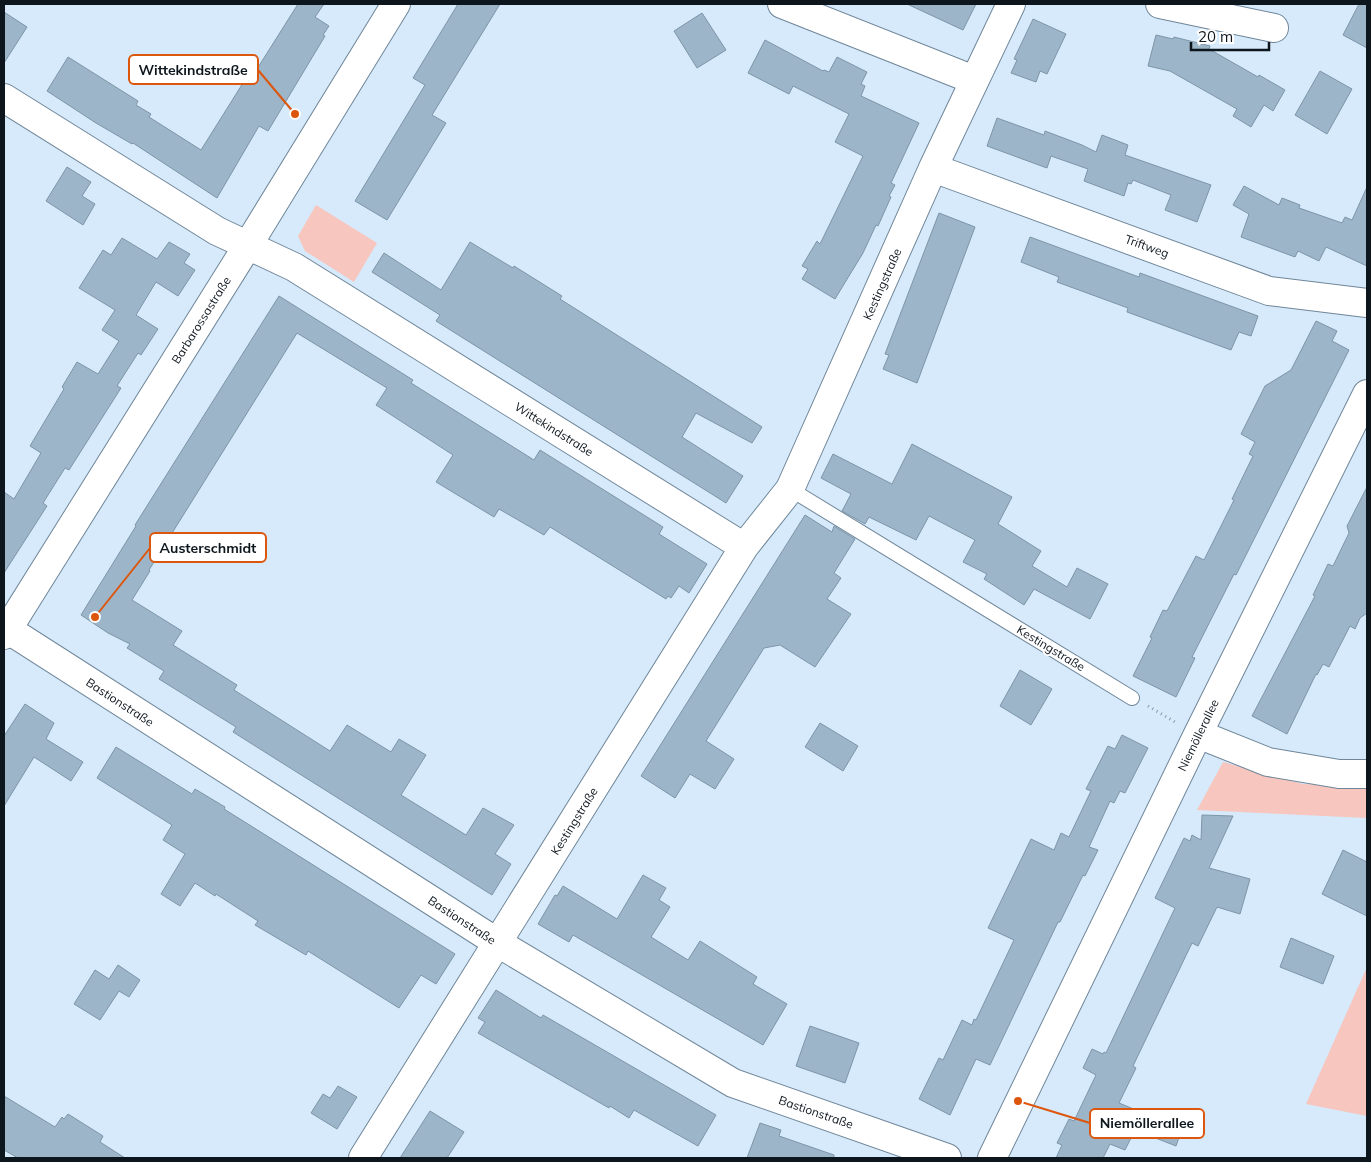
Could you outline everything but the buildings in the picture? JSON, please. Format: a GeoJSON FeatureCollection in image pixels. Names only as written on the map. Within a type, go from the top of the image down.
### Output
{"type":"FeatureCollection","features":[{"type":"Feature","properties":{"kind":"street","name":"Barbarossastraße"},"geometry":{"type":"LineString","coordinates":[[5,631],[248,245],[396,4]]}},
{"type":"Feature","properties":{"kind":"street"},"geometry":{"type":"LineString","coordinates":[[782,4],[974,80]]}},
{"type":"Feature","properties":{"kind":"street","name":"Kestingstraße"},"geometry":{"type":"LineString","coordinates":[[363,1158],[744,547],[790,489],[933,168],[1011,4]]}},
{"type":"Feature","properties":{"kind":"street"},"geometry":{"type":"LineString","coordinates":[[1160,4],[1274,28]]}},
{"type":"Feature","properties":{"kind":"street","name":"Wittekindstraße"},"geometry":{"type":"LineString","coordinates":[[4,98],[217,231],[294,267],[744,547]]}},
{"type":"Feature","properties":{"kind":"street","name":"Triftweg"},"geometry":{"type":"LineString","coordinates":[[933,168],[1269,291],[1367,302]]}},
{"type":"Feature","properties":{"kind":"street","name":"Niemöllerallee"},"geometry":{"type":"LineString","coordinates":[[992,1158],[1198,734],[1367,394]]}},
{"type":"Feature","properties":{"kind":"street","name":"Bastionstraße"},"geometry":{"type":"LineString","coordinates":[[5,631],[498,943],[733,1083],[947,1158]]}},
{"type":"Feature","properties":{"kind":"street"},"geometry":{"type":"LineString","coordinates":[[1198,734],[1268,762],[1339,774],[1367,774]]}},
{"type":"Feature","properties":{"kind":"lane","name":"Kestingstraße"},"geometry":{"type":"LineString","coordinates":[[790,489],[1132,698]]}},
{"type":"Feature","properties":{"kind":"path"},"geometry":{"type":"LineString","coordinates":[[1132,698],[1198,734]]}},
{"type":"Feature","properties":{"kind":"shaded area"},"geometry":{"type":"Polygon","coordinates":[[[316,205],[377,243],[354,282],[305,251],[298,236],[316,205]]]}},
{"type":"Feature","properties":{"kind":"shaded area"},"geometry":{"type":"Polygon","coordinates":[[[1223,762],[1303,784],[1367,786],[1367,818],[1197,810],[1223,762]]]}},
{"type":"Feature","properties":{"kind":"shaded area"},"geometry":{"type":"Polygon","coordinates":[[[1367,967],[1367,1116],[1306,1104],[1367,967]]]}},
{"type":"Feature","properties":{"kind":"place","name":"Wittekindstraße"},"geometry":{"type":"Point","coordinates":[295,114]}},
{"type":"Feature","properties":{"kind":"place","name":"Austerschmidt"},"geometry":{"type":"Point","coordinates":[95,617]}},
{"type":"Feature","properties":{"kind":"place","name":"Niemöllerallee"},"geometry":{"type":"Point","coordinates":[1018,1101]}}]}
